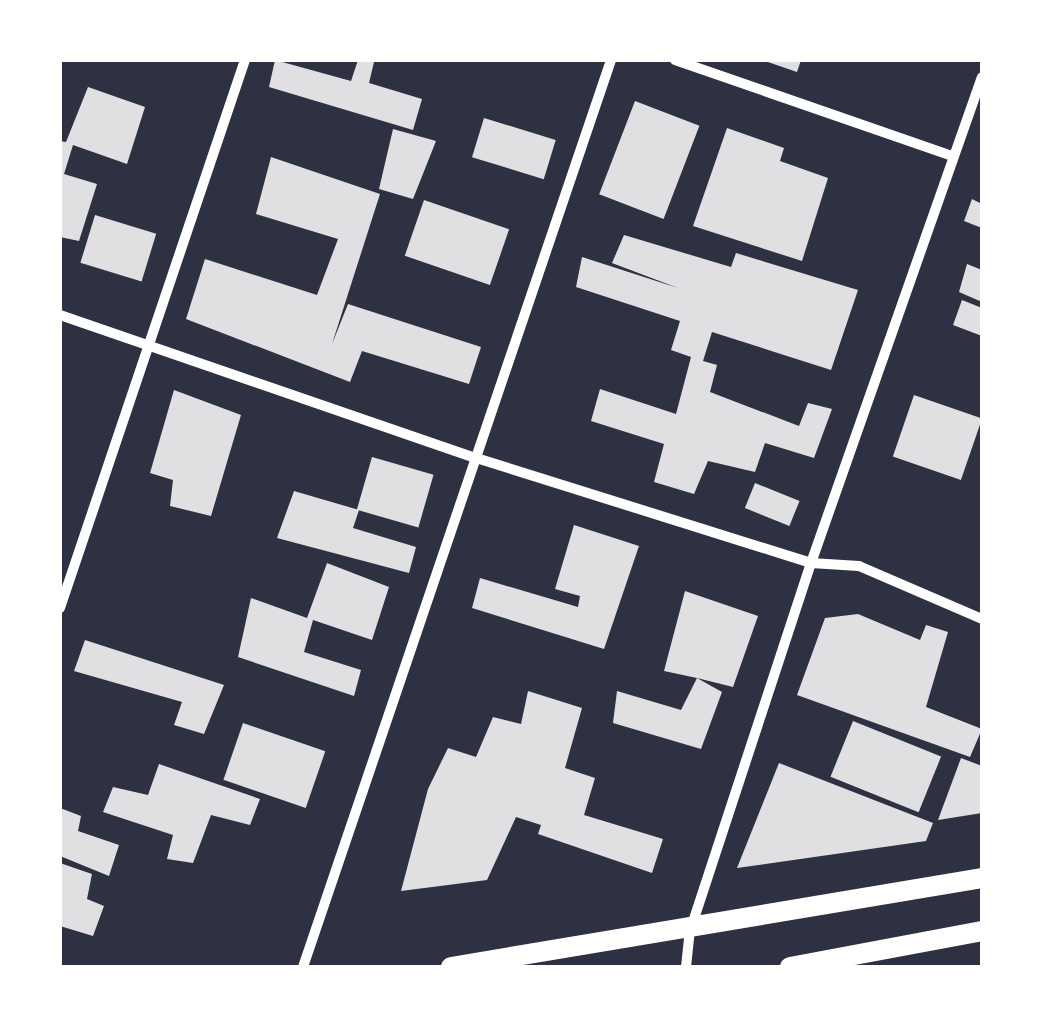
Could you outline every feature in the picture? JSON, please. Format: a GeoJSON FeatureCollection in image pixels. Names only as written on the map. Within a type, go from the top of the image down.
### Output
{"type":"FeatureCollection","features":[{"type":"Feature","properties":{"kind":"main road"},"geometry":{"type":"LineString","coordinates":[[451,967],[690,931],[982,878]]}},
{"type":"Feature","properties":{"kind":"main road"},"geometry":{"type":"LineString","coordinates":[[790,967],[982,931]]}},
{"type":"Feature","properties":{"kind":"street"},"geometry":{"type":"LineString","coordinates":[[60,608],[245,60]]}},
{"type":"Feature","properties":{"kind":"street"},"geometry":{"type":"LineString","coordinates":[[303,967],[472,457],[610,60]]}},
{"type":"Feature","properties":{"kind":"street"},"geometry":{"type":"LineString","coordinates":[[676,60],[952,156]]}},
{"type":"Feature","properties":{"kind":"street"},"geometry":{"type":"LineString","coordinates":[[686,967],[690,931],[811,563],[982,77]]}},
{"type":"Feature","properties":{"kind":"street"},"geometry":{"type":"LineString","coordinates":[[60,315],[472,457],[811,563],[860,566],[982,619]]}},
{"type":"Feature","properties":{"kind":"building"},"geometry":{"type":"Polygon","coordinates":[[[275,60],[351,81],[358,60],[374,62],[369,83],[422,99],[413,130],[269,87],[275,60]]]}},
{"type":"Feature","properties":{"kind":"building"},"geometry":{"type":"Polygon","coordinates":[[[762,60],[801,60],[797,72],[762,60]]]}},
{"type":"Feature","properties":{"kind":"building"},"geometry":{"type":"Polygon","coordinates":[[[88,87],[145,107],[127,164],[73,145],[64,174],[97,184],[79,241],[60,237],[60,141],[66,142],[88,87]]]}},
{"type":"Feature","properties":{"kind":"building"},"geometry":{"type":"Polygon","coordinates":[[[635,101],[699,126],[664,219],[599,194],[635,101]]]}},
{"type":"Feature","properties":{"kind":"building"},"geometry":{"type":"Polygon","coordinates":[[[484,118],[556,140],[544,179],[472,157],[484,118]]]}},
{"type":"Feature","properties":{"kind":"building"},"geometry":{"type":"Polygon","coordinates":[[[727,128],[784,148],[780,161],[828,178],[802,261],[693,226],[727,128]]]}},
{"type":"Feature","properties":{"kind":"building"},"geometry":{"type":"Polygon","coordinates":[[[393,129],[436,141],[413,199],[379,189],[393,129]]]}},
{"type":"Feature","properties":{"kind":"building"},"geometry":{"type":"Polygon","coordinates":[[[271,157],[380,194],[332,344],[348,304],[481,347],[469,384],[362,351],[350,382],[186,319],[205,259],[317,295],[338,239],[256,214],[271,157]]]}},
{"type":"Feature","properties":{"kind":"building"},"geometry":{"type":"Polygon","coordinates":[[[972,199],[982,204],[982,228],[964,221],[972,199]]]}},
{"type":"Feature","properties":{"kind":"building"},"geometry":{"type":"Polygon","coordinates":[[[424,200],[509,229],[490,285],[405,256],[424,200]]]}},
{"type":"Feature","properties":{"kind":"building"},"geometry":{"type":"Polygon","coordinates":[[[95,215],[156,234],[142,282],[80,263],[95,215]]]}},
{"type":"Feature","properties":{"kind":"building"},"geometry":{"type":"Polygon","coordinates":[[[624,235],[731,267],[736,253],[858,290],[831,370],[712,332],[703,361],[717,365],[710,392],[799,426],[808,403],[832,409],[814,458],[765,443],[755,472],[708,461],[694,494],[654,482],[664,444],[591,421],[600,389],[676,414],[691,357],[671,350],[680,321],[576,287],[582,257],[678,288],[612,263],[624,235]]]}},
{"type":"Feature","properties":{"kind":"building"},"geometry":{"type":"Polygon","coordinates":[[[967,264],[982,270],[982,302],[959,292],[967,264]]]}},
{"type":"Feature","properties":{"kind":"building"},"geometry":{"type":"Polygon","coordinates":[[[962,300],[982,308],[982,336],[953,325],[962,300]]]}},
{"type":"Feature","properties":{"kind":"building"},"geometry":{"type":"Polygon","coordinates":[[[174,390],[241,415],[211,516],[170,506],[173,480],[150,473],[174,390]]]}},
{"type":"Feature","properties":{"kind":"building"},"geometry":{"type":"Polygon","coordinates":[[[914,395],[982,418],[961,480],[893,456],[914,395]]]}},
{"type":"Feature","properties":{"kind":"building"},"geometry":{"type":"Polygon","coordinates":[[[372,457],[434,475],[418,528],[357,510],[372,457]]]}},
{"type":"Feature","properties":{"kind":"building"},"geometry":{"type":"Polygon","coordinates":[[[755,483],[800,501],[789,526],[745,508],[755,483]]]}},
{"type":"Feature","properties":{"kind":"building"},"geometry":{"type":"Polygon","coordinates":[[[294,491],[359,510],[353,528],[416,547],[409,573],[277,538],[294,491]]]}},
{"type":"Feature","properties":{"kind":"building"},"geometry":{"type":"Polygon","coordinates":[[[574,525],[639,546],[604,649],[472,608],[480,578],[578,607],[580,596],[555,589],[574,525]]]}},
{"type":"Feature","properties":{"kind":"building"},"geometry":{"type":"Polygon","coordinates":[[[327,563],[389,587],[372,640],[313,620],[304,652],[361,670],[354,696],[238,657],[251,598],[307,618],[327,563]]]}},
{"type":"Feature","properties":{"kind":"building"},"geometry":{"type":"Polygon","coordinates":[[[685,591],[758,616],[733,687],[664,671],[685,591]]]}},
{"type":"Feature","properties":{"kind":"building"},"geometry":{"type":"Polygon","coordinates":[[[858,614],[920,640],[926,625],[948,632],[926,707],[982,729],[970,757],[797,695],[825,618],[858,614]]]}},
{"type":"Feature","properties":{"kind":"building"},"geometry":{"type":"Polygon","coordinates":[[[85,640],[224,685],[204,734],[174,725],[182,702],[74,671],[85,640]]]}},
{"type":"Feature","properties":{"kind":"building"},"geometry":{"type":"Polygon","coordinates":[[[697,678],[722,692],[701,749],[613,723],[617,691],[681,710],[697,678]]]}},
{"type":"Feature","properties":{"kind":"building"},"geometry":{"type":"Polygon","coordinates":[[[528,691],[582,708],[565,768],[595,778],[584,815],[663,839],[652,873],[538,834],[541,825],[516,817],[487,880],[401,891],[428,789],[448,748],[476,757],[493,717],[521,724],[528,691]]]}},
{"type":"Feature","properties":{"kind":"building"},"geometry":{"type":"Polygon","coordinates":[[[853,721],[941,757],[919,812],[831,777],[853,721]]]}},
{"type":"Feature","properties":{"kind":"building"},"geometry":{"type":"Polygon","coordinates":[[[243,723],[325,751],[306,808],[223,780],[243,723]]]}},
{"type":"Feature","properties":{"kind":"building"},"geometry":{"type":"Polygon","coordinates":[[[961,758],[982,766],[982,813],[938,820],[961,758]]]}},
{"type":"Feature","properties":{"kind":"building"},"geometry":{"type":"Polygon","coordinates":[[[779,763],[933,823],[926,841],[737,868],[779,763]]]}},
{"type":"Feature","properties":{"kind":"building"},"geometry":{"type":"Polygon","coordinates":[[[159,764],[260,799],[250,825],[211,815],[193,863],[167,859],[173,835],[103,812],[113,787],[148,795],[159,764]]]}},
{"type":"Feature","properties":{"kind":"building"},"geometry":{"type":"Polygon","coordinates":[[[60,808],[81,816],[78,831],[119,845],[109,876],[60,856],[60,808]]]}},
{"type":"Feature","properties":{"kind":"building"},"geometry":{"type":"Polygon","coordinates":[[[60,863],[92,874],[87,899],[104,906],[93,936],[60,926],[60,863]]]}}]}
